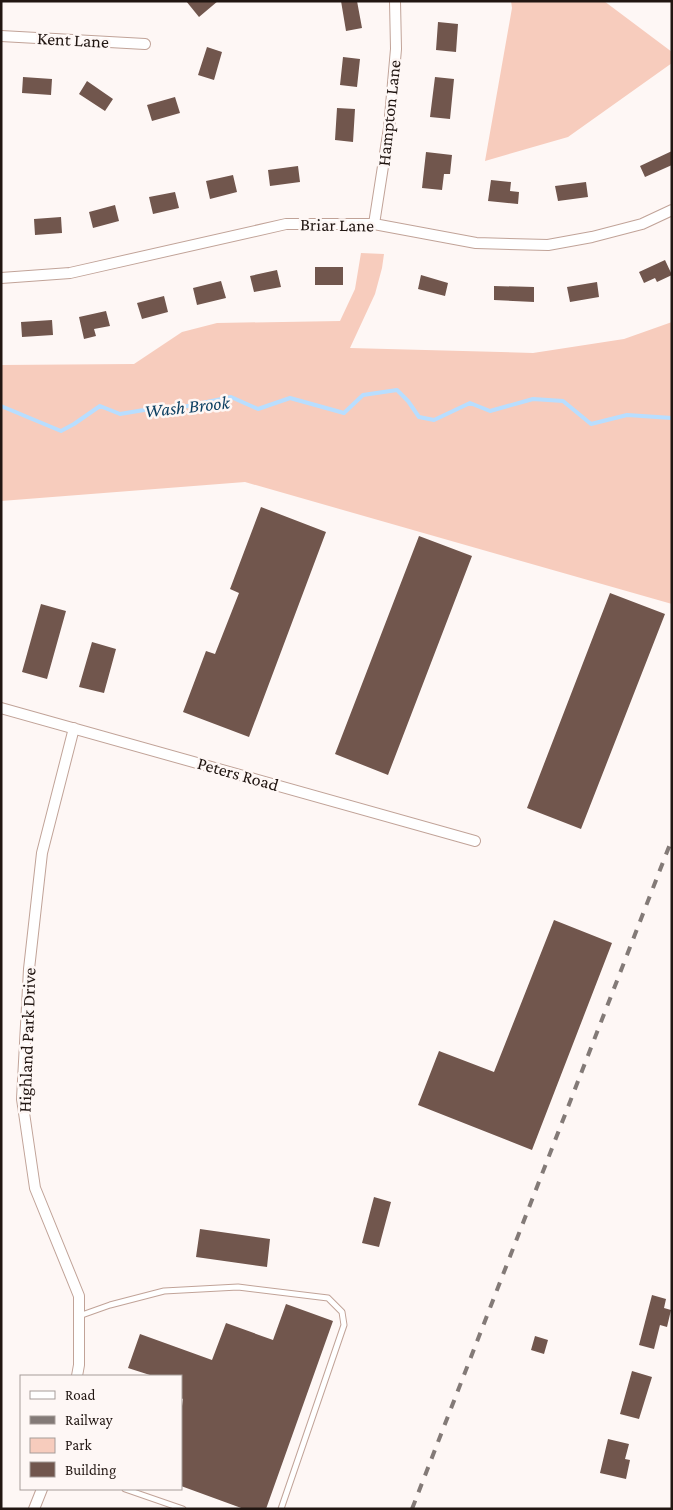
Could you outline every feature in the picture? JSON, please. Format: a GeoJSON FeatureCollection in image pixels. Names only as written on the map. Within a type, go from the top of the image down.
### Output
{"type":"FeatureCollection","features":[{"type":"Feature","properties":{"kind":"street","name":"Hampton Lane"},"geometry":{"type":"LineString","coordinates":[[374,224],[389,128],[396,49],[395,1]]}},
{"type":"Feature","properties":{"kind":"street","name":"Kent Lane"},"geometry":{"type":"LineString","coordinates":[[1,36],[145,44]]}},
{"type":"Feature","properties":{"kind":"street","name":"Briar Lane"},"geometry":{"type":"LineString","coordinates":[[1,278],[70,273],[286,224],[374,224],[476,243],[548,245],[592,237],[642,224],[672,210]]}},
{"type":"Feature","properties":{"kind":"street","name":"Peters Road"},"geometry":{"type":"LineString","coordinates":[[1,708],[475,842]]}},
{"type":"Feature","properties":{"kind":"street","name":"Highland Park Drive"},"geometry":{"type":"LineString","coordinates":[[74,728],[42,853],[29,969],[22,1099],[35,1188],[79,1296],[77,1375]]}},
{"type":"Feature","properties":{"kind":"street"},"geometry":{"type":"LineString","coordinates":[[34,1509],[42,1490]]}},
{"type":"Feature","properties":{"kind":"lane"},"geometry":{"type":"LineString","coordinates":[[79,1317],[110,1305],[164,1291],[238,1287],[328,1298],[342,1312],[344,1325],[281,1509]]}},
{"type":"Feature","properties":{"kind":"lane"},"geometry":{"type":"LineString","coordinates":[[128,1490],[183,1509]]}},
{"type":"Feature","properties":{"kind":"green space"},"geometry":{"type":"Polygon","coordinates":[[[511,1],[604,1],[672,52],[672,63],[568,137],[485,161],[512,8],[511,1]]]}},
{"type":"Feature","properties":{"kind":"green space"},"geometry":{"type":"Polygon","coordinates":[[[361,253],[384,254],[375,294],[350,348],[533,353],[624,339],[672,322],[672,604],[245,482],[1,501],[1,365],[134,364],[182,332],[217,323],[340,321],[355,289],[361,253]]]}},
{"type":"Feature","properties":{"kind":"building"},"geometry":{"type":"Polygon","coordinates":[[[186,1],[218,1],[199,17],[186,1]]]}},
{"type":"Feature","properties":{"kind":"building"},"geometry":{"type":"Polygon","coordinates":[[[341,1],[357,1],[362,28],[346,31],[341,1]]]}},
{"type":"Feature","properties":{"kind":"building"},"geometry":{"type":"Polygon","coordinates":[[[438,22],[458,24],[456,52],[436,50],[438,22]]]}},
{"type":"Feature","properties":{"kind":"building"},"geometry":{"type":"Polygon","coordinates":[[[207,47],[222,52],[214,80],[198,75],[207,47]]]}},
{"type":"Feature","properties":{"kind":"building"},"geometry":{"type":"Polygon","coordinates":[[[343,57],[360,59],[357,87],[340,85],[343,57]]]}},
{"type":"Feature","properties":{"kind":"building"},"geometry":{"type":"Polygon","coordinates":[[[23,77],[52,79],[51,95],[22,93],[23,77]]]}},
{"type":"Feature","properties":{"kind":"building"},"geometry":{"type":"Polygon","coordinates":[[[435,77],[454,79],[450,119],[430,117],[435,77]]]}},
{"type":"Feature","properties":{"kind":"building"},"geometry":{"type":"Polygon","coordinates":[[[87,81],[113,99],[105,111],[79,94],[87,81]]]}},
{"type":"Feature","properties":{"kind":"building"},"geometry":{"type":"Polygon","coordinates":[[[175,97],[180,113],[152,121],[147,105],[175,97]]]}},
{"type":"Feature","properties":{"kind":"building"},"geometry":{"type":"Polygon","coordinates":[[[337,108],[355,109],[353,142],[335,140],[337,108]]]}},
{"type":"Feature","properties":{"kind":"building"},"geometry":{"type":"Polygon","coordinates":[[[672,151],[672,165],[645,177],[640,166],[672,151]]]}},
{"type":"Feature","properties":{"kind":"building"},"geometry":{"type":"Polygon","coordinates":[[[426,152],[452,155],[450,174],[444,174],[442,190],[422,188],[426,152]]]}},
{"type":"Feature","properties":{"kind":"building"},"geometry":{"type":"Polygon","coordinates":[[[298,166],[300,182],[270,186],[268,170],[298,166]]]}},
{"type":"Feature","properties":{"kind":"building"},"geometry":{"type":"Polygon","coordinates":[[[233,175],[237,192],[210,199],[206,181],[233,175]]]}},
{"type":"Feature","properties":{"kind":"building"},"geometry":{"type":"Polygon","coordinates":[[[491,180],[511,182],[510,191],[519,192],[518,204],[488,201],[491,180]]]}},
{"type":"Feature","properties":{"kind":"building"},"geometry":{"type":"Polygon","coordinates":[[[586,182],[588,197],[558,201],[555,186],[586,182]]]}},
{"type":"Feature","properties":{"kind":"building"},"geometry":{"type":"Polygon","coordinates":[[[175,192],[179,208],[153,214],[149,197],[175,192]]]}},
{"type":"Feature","properties":{"kind":"building"},"geometry":{"type":"Polygon","coordinates":[[[115,205],[119,221],[93,228],[89,212],[115,205]]]}},
{"type":"Feature","properties":{"kind":"building"},"geometry":{"type":"Polygon","coordinates":[[[61,217],[62,233],[35,235],[34,219],[61,217]]]}},
{"type":"Feature","properties":{"kind":"building"},"geometry":{"type":"Polygon","coordinates":[[[665,260],[672,275],[657,282],[655,278],[644,283],[639,272],[665,260]]]}},
{"type":"Feature","properties":{"kind":"building"},"geometry":{"type":"Polygon","coordinates":[[[315,267],[343,267],[343,285],[315,285],[315,267]]]}},
{"type":"Feature","properties":{"kind":"building"},"geometry":{"type":"Polygon","coordinates":[[[277,270],[281,287],[254,292],[250,276],[277,270]]]}},
{"type":"Feature","properties":{"kind":"building"},"geometry":{"type":"Polygon","coordinates":[[[421,275],[448,283],[445,296],[418,289],[421,275]]]}},
{"type":"Feature","properties":{"kind":"building"},"geometry":{"type":"Polygon","coordinates":[[[221,281],[226,298],[197,305],[193,288],[221,281]]]}},
{"type":"Feature","properties":{"kind":"building"},"geometry":{"type":"Polygon","coordinates":[[[597,282],[599,297],[570,302],[567,287],[597,282]]]}},
{"type":"Feature","properties":{"kind":"building"},"geometry":{"type":"Polygon","coordinates":[[[494,286],[534,287],[534,302],[494,300],[494,286]]]}},
{"type":"Feature","properties":{"kind":"building"},"geometry":{"type":"Polygon","coordinates":[[[164,296],[168,312],[142,319],[137,303],[164,296]]]}},
{"type":"Feature","properties":{"kind":"building"},"geometry":{"type":"Polygon","coordinates":[[[106,311],[110,326],[94,329],[96,336],[84,339],[79,317],[106,311]]]}},
{"type":"Feature","properties":{"kind":"building"},"geometry":{"type":"Polygon","coordinates":[[[52,320],[53,335],[22,337],[21,322],[52,320]]]}},
{"type":"Feature","properties":{"kind":"building"},"geometry":{"type":"Polygon","coordinates":[[[261,507],[326,532],[249,737],[183,712],[206,651],[215,654],[239,593],[230,589],[261,507]]]}},
{"type":"Feature","properties":{"kind":"building"},"geometry":{"type":"Polygon","coordinates":[[[419,536],[472,556],[388,775],[335,754],[419,536]]]}},
{"type":"Feature","properties":{"kind":"building"},"geometry":{"type":"Polygon","coordinates":[[[610,593],[665,614],[581,829],[527,808],[610,593]]]}},
{"type":"Feature","properties":{"kind":"building"},"geometry":{"type":"Polygon","coordinates":[[[41,604],[66,611],[47,679],[22,672],[41,604]]]}},
{"type":"Feature","properties":{"kind":"building"},"geometry":{"type":"Polygon","coordinates":[[[92,642],[116,649],[104,693],[79,687],[92,642]]]}},
{"type":"Feature","properties":{"kind":"building"},"geometry":{"type":"Polygon","coordinates":[[[554,920],[612,943],[532,1150],[418,1105],[439,1051],[494,1072],[554,920]]]}},
{"type":"Feature","properties":{"kind":"building"},"geometry":{"type":"Polygon","coordinates":[[[374,1197],[391,1202],[379,1247],[362,1243],[374,1197]]]}},
{"type":"Feature","properties":{"kind":"building"},"geometry":{"type":"Polygon","coordinates":[[[200,1229],[270,1239],[267,1267],[196,1257],[200,1229]]]}},
{"type":"Feature","properties":{"kind":"building"},"geometry":{"type":"Polygon","coordinates":[[[652,1295],[666,1299],[664,1308],[671,1310],[667,1327],[660,1325],[654,1349],[639,1345],[652,1295]]]}},
{"type":"Feature","properties":{"kind":"building"},"geometry":{"type":"Polygon","coordinates":[[[286,1304],[333,1321],[266,1509],[244,1509],[182,1486],[182,1375],[150,1375],[128,1368],[140,1334],[212,1360],[226,1323],[273,1340],[286,1304]]]}},
{"type":"Feature","properties":{"kind":"building"},"geometry":{"type":"Polygon","coordinates":[[[535,1336],[548,1340],[544,1354],[531,1350],[535,1336]]]}},
{"type":"Feature","properties":{"kind":"building"},"geometry":{"type":"Polygon","coordinates":[[[632,1371],[652,1377],[639,1419],[620,1414],[632,1371]]]}},
{"type":"Feature","properties":{"kind":"building"},"geometry":{"type":"Polygon","coordinates":[[[608,1439],[629,1444],[625,1459],[630,1460],[626,1479],[600,1473],[608,1439]]]}},
{"type":"Feature","properties":{"kind":"waterway","name":"Wash Brook"},"geometry":{"type":"LineString","coordinates":[[1,406],[61,431],[100,406],[120,414],[156,408],[178,408],[231,397],[258,409],[290,398],[344,413],[363,395],[397,390],[408,401],[419,417],[434,420],[470,403],[490,411],[533,399],[563,401],[591,424],[627,415],[672,418]]}},
{"type":"Feature","properties":{"kind":"railway"},"geometry":{"type":"LineString","coordinates":[[412,1509],[672,839]]}}]}
